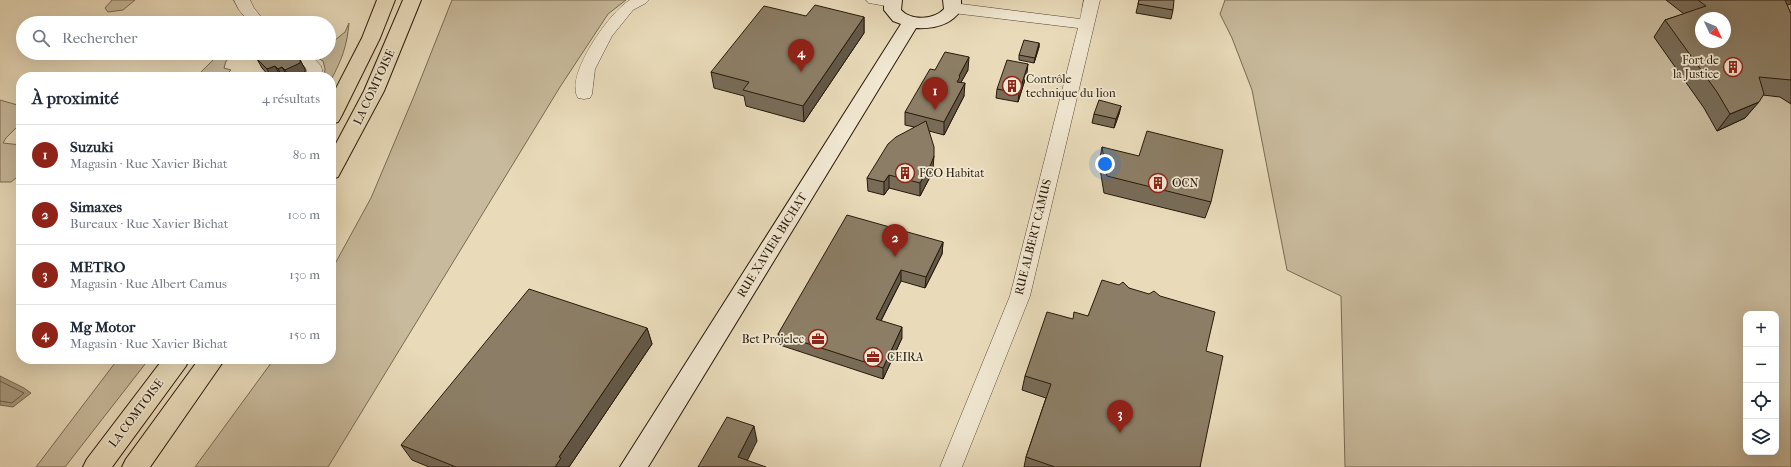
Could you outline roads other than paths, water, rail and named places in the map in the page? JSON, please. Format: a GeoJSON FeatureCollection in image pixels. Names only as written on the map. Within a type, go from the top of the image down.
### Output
{"type":"FeatureCollection","features":[{"type":"Feature","properties":{"kind":"highway","name":"LA COMTOISE"},"geometry":{"type":"LineString","coordinates":[[336,107],[368,44],[386,0]]}},
{"type":"Feature","properties":{"kind":"highway","name":"LA COMTOISE"},"geometry":{"type":"LineString","coordinates":[[336,163],[374,91],[412,0]]}},
{"type":"Feature","properties":{"kind":"highway","name":"LA COMTOISE"},"geometry":{"type":"LineString","coordinates":[[96,467],[173,364]]}},
{"type":"Feature","properties":{"kind":"highway"},"geometry":{"type":"LineString","coordinates":[[135,467],[209,364]]}},
{"type":"Feature","properties":{"kind":"main road"},"geometry":{"type":"LineString","coordinates":[[892,1],[892,8],[895,14],[902,19],[911,22],[933,22],[943,19],[949,14],[952,4]]}},
{"type":"Feature","properties":{"kind":"main road","name":"RUE XAVIER BICHAT"},"geometry":{"type":"LineString","coordinates":[[633,467],[911,22]]}},
{"type":"Feature","properties":{"kind":"street"},"geometry":{"type":"LineString","coordinates":[[242,0],[252,16]]}},
{"type":"Feature","properties":{"kind":"street"},"geometry":{"type":"LineString","coordinates":[[584,94],[586,69],[605,34],[628,7],[641,0]]}},
{"type":"Feature","properties":{"kind":"street"},"geometry":{"type":"LineString","coordinates":[[874,0],[892,1]]}},
{"type":"Feature","properties":{"kind":"street","name":"RUE ALBERT CAMUS"},"geometry":{"type":"LineString","coordinates":[[951,467],[1020,296],[1092,0]]}},
{"type":"Feature","properties":{"kind":"street"},"geometry":{"type":"LineString","coordinates":[[952,4],[1085,24]]}},
{"type":"Feature","properties":{"kind":"street"},"geometry":{"type":"LineString","coordinates":[[307,60],[313,66],[316,72]]}},
{"type":"Feature","properties":{"kind":"water"},"geometry":{"type":"Polygon","coordinates":[[[0,376],[31,393],[13,407],[0,405],[0,376]]]}},
{"type":"Feature","properties":{"kind":"place","name":"Fort de la Justice"},"geometry":{"type":"Point","coordinates":[1733,67]}},
{"type":"Feature","properties":{"kind":"place","name":"Mg Motor"},"geometry":{"type":"Point","coordinates":[801,72]}},
{"type":"Feature","properties":{"kind":"place","name":"Contrôle technique du lion"},"geometry":{"type":"Point","coordinates":[1012,86]}},
{"type":"Feature","properties":{"kind":"place","name":"Suzuki"},"geometry":{"type":"Point","coordinates":[935,110]}},
{"type":"Feature","properties":{"kind":"place","name":"FCO Habitat"},"geometry":{"type":"Point","coordinates":[905,173]}},
{"type":"Feature","properties":{"kind":"place","name":"OCN"},"geometry":{"type":"Point","coordinates":[1158,183]}},
{"type":"Feature","properties":{"kind":"place","name":"Simaxes"},"geometry":{"type":"Point","coordinates":[895,257]}},
{"type":"Feature","properties":{"kind":"place","name":"Bet Projelec"},"geometry":{"type":"Point","coordinates":[818,339]}},
{"type":"Feature","properties":{"kind":"place","name":"CEIRA"},"geometry":{"type":"Point","coordinates":[873,357]}},
{"type":"Feature","properties":{"kind":"place","name":"METRO"},"geometry":{"type":"Point","coordinates":[1120,433]}}]}
